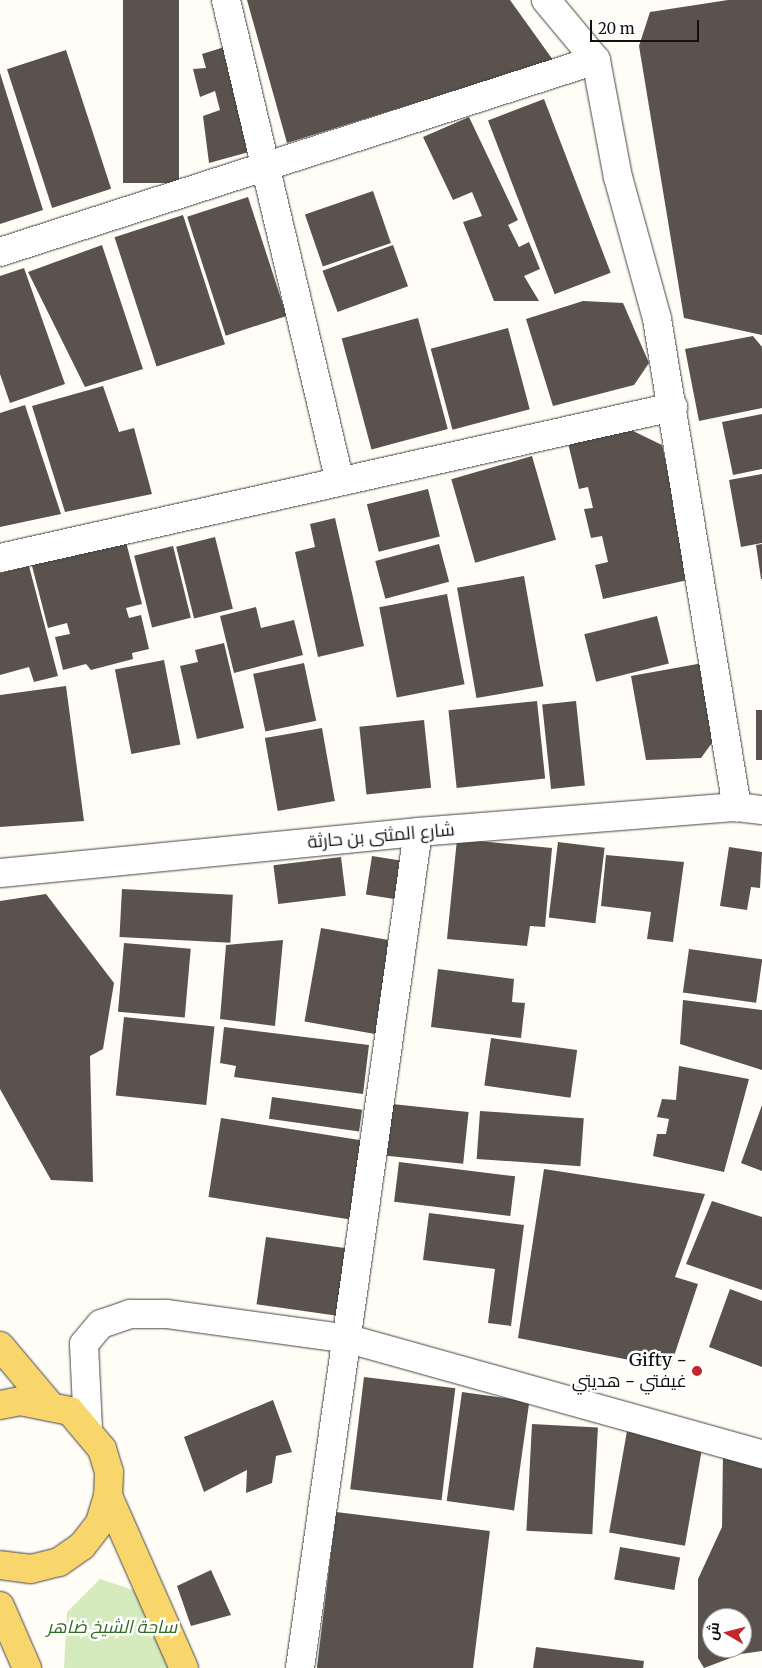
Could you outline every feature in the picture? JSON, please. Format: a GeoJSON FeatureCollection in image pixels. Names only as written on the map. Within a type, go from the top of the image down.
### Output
{"type":"FeatureCollection","features":[{"type":"Feature","properties":{"kind":"main road"},"geometry":{"type":"LineString","coordinates":[[0,1346],[48,1403]]}},
{"type":"Feature","properties":{"kind":"main road"},"geometry":{"type":"LineString","coordinates":[[0,1405],[20,1401],[48,1403],[70,1412],[88,1429],[109,1472],[108,1496],[100,1524],[82,1546],[59,1562],[31,1569],[0,1565]]}},
{"type":"Feature","properties":{"kind":"main road"},"geometry":{"type":"LineString","coordinates":[[108,1496],[184,1668]]}},
{"type":"Feature","properties":{"kind":"main road"},"geometry":{"type":"LineString","coordinates":[[0,1606],[27,1668]]}},
{"type":"Feature","properties":{"kind":"street"},"geometry":{"type":"LineString","coordinates":[[226,0],[340,482]]}},
{"type":"Feature","properties":{"kind":"street"},"geometry":{"type":"LineString","coordinates":[[546,0],[596,60],[618,178],[657,319],[749,808]]}},
{"type":"Feature","properties":{"kind":"street"},"geometry":{"type":"LineString","coordinates":[[0,252],[265,165],[596,60]]}},
{"type":"Feature","properties":{"kind":"street"},"geometry":{"type":"LineString","coordinates":[[0,558],[673,407]]}},
{"type":"Feature","properties":{"kind":"street","name":"شارع المثنى بن حارثة"},"geometry":{"type":"LineString","coordinates":[[0,874],[418,832],[749,808]]}},
{"type":"Feature","properties":{"kind":"street"},"geometry":{"type":"LineString","coordinates":[[300,1668],[349,1340],[418,832]]}},
{"type":"Feature","properties":{"kind":"street"},"geometry":{"type":"LineString","coordinates":[[88,1429],[84,1344],[101,1324],[130,1314],[167,1314],[349,1340],[762,1454]]}},
{"type":"Feature","properties":{"kind":"green space","name":"ساحة الشيخ ضاهر"},"geometry":{"type":"Polygon","coordinates":[[[100,1579],[157,1598],[185,1668],[64,1668],[67,1612],[100,1579]]]}},
{"type":"Feature","properties":{"kind":"building"},"geometry":{"type":"Polygon","coordinates":[[[123,0],[179,0],[179,183],[123,183],[123,0]]]}},
{"type":"Feature","properties":{"kind":"building"},"geometry":{"type":"Polygon","coordinates":[[[247,0],[510,0],[553,60],[287,143],[247,0]]]}},
{"type":"Feature","properties":{"kind":"building"},"geometry":{"type":"Polygon","coordinates":[[[728,0],[762,0],[762,335],[684,318],[639,46],[650,12],[728,0]]]}},
{"type":"Feature","properties":{"kind":"building"},"geometry":{"type":"Polygon","coordinates":[[[234,44],[260,149],[209,163],[203,116],[220,110],[215,91],[200,97],[193,69],[206,68],[202,54],[234,44]]]}},
{"type":"Feature","properties":{"kind":"building"},"geometry":{"type":"Polygon","coordinates":[[[66,50],[111,189],[52,208],[7,69],[66,50]]]}},
{"type":"Feature","properties":{"kind":"building"},"geometry":{"type":"Polygon","coordinates":[[[0,73],[43,210],[0,224],[0,73]]]}},
{"type":"Feature","properties":{"kind":"building"},"geometry":{"type":"Polygon","coordinates":[[[544,99],[611,273],[555,294],[488,121],[544,99]]]}},
{"type":"Feature","properties":{"kind":"building"},"geometry":{"type":"Polygon","coordinates":[[[469,117],[518,220],[508,225],[519,247],[529,242],[540,269],[524,276],[539,301],[494,301],[463,222],[482,216],[472,192],[453,200],[423,137],[469,117]]]}},
{"type":"Feature","properties":{"kind":"building"},"geometry":{"type":"Polygon","coordinates":[[[373,191],[391,243],[323,266],[305,214],[373,191]]]}},
{"type":"Feature","properties":{"kind":"building"},"geometry":{"type":"Polygon","coordinates":[[[248,197],[287,316],[226,336],[187,217],[248,197]]]}},
{"type":"Feature","properties":{"kind":"building"},"geometry":{"type":"Polygon","coordinates":[[[183,215],[225,344],[157,367],[115,237],[183,215]]]}},
{"type":"Feature","properties":{"kind":"building"},"geometry":{"type":"Polygon","coordinates":[[[102,245],[143,369],[85,387],[28,272],[102,245]]]}},
{"type":"Feature","properties":{"kind":"building"},"geometry":{"type":"Polygon","coordinates":[[[393,245],[408,286],[338,312],[323,271],[393,245]]]}},
{"type":"Feature","properties":{"kind":"building"},"geometry":{"type":"Polygon","coordinates":[[[24,268],[65,384],[10,403],[0,374],[0,276],[24,268]]]}},
{"type":"Feature","properties":{"kind":"building"},"geometry":{"type":"Polygon","coordinates":[[[583,301],[623,303],[649,363],[634,385],[553,406],[526,319],[583,301]]]}},
{"type":"Feature","properties":{"kind":"building"},"geometry":{"type":"Polygon","coordinates":[[[418,318],[448,429],[371,450],[342,338],[418,318]]]}},
{"type":"Feature","properties":{"kind":"building"},"geometry":{"type":"Polygon","coordinates":[[[508,328],[530,409],[452,430],[431,349],[508,328]]]}},
{"type":"Feature","properties":{"kind":"building"},"geometry":{"type":"Polygon","coordinates":[[[753,336],[762,347],[762,408],[699,421],[685,349],[753,336]]]}},
{"type":"Feature","properties":{"kind":"building"},"geometry":{"type":"Polygon","coordinates":[[[103,386],[119,432],[134,428],[152,494],[65,512],[32,406],[103,386]]]}},
{"type":"Feature","properties":{"kind":"building"},"geometry":{"type":"Polygon","coordinates":[[[25,405],[61,514],[0,527],[0,413],[25,405]]]}},
{"type":"Feature","properties":{"kind":"building"},"geometry":{"type":"Polygon","coordinates":[[[762,414],[762,469],[733,475],[722,422],[762,414]]]}},
{"type":"Feature","properties":{"kind":"building"},"geometry":{"type":"Polygon","coordinates":[[[629,429],[662,445],[692,579],[603,599],[595,565],[608,562],[602,536],[591,538],[584,509],[593,508],[588,487],[579,489],[568,443],[629,429]]]}},
{"type":"Feature","properties":{"kind":"building"},"geometry":{"type":"Polygon","coordinates":[[[532,456],[556,540],[475,563],[451,479],[532,456]]]}},
{"type":"Feature","properties":{"kind":"building"},"geometry":{"type":"Polygon","coordinates":[[[762,474],[762,543],[741,547],[729,480],[762,474]]]}},
{"type":"Feature","properties":{"kind":"building"},"geometry":{"type":"Polygon","coordinates":[[[428,489],[440,537],[379,552],[367,504],[428,489]]]}},
{"type":"Feature","properties":{"kind":"building"},"geometry":{"type":"Polygon","coordinates":[[[335,518],[364,646],[318,657],[295,552],[315,547],[310,524],[335,518]]]}},
{"type":"Feature","properties":{"kind":"building"},"geometry":{"type":"Polygon","coordinates":[[[215,537],[233,609],[194,618],[176,547],[215,537]]]}},
{"type":"Feature","properties":{"kind":"building"},"geometry":{"type":"Polygon","coordinates":[[[125,538],[142,604],[126,608],[129,618],[141,615],[149,649],[132,653],[133,659],[91,670],[86,664],[63,670],[55,637],[70,634],[67,623],[48,628],[31,562],[125,538]]]}},
{"type":"Feature","properties":{"kind":"building"},"geometry":{"type":"Polygon","coordinates":[[[439,544],[449,582],[385,599],[375,561],[439,544]]]}},
{"type":"Feature","properties":{"kind":"building"},"geometry":{"type":"Polygon","coordinates":[[[762,544],[762,579],[761,579],[756,545],[762,544]]]}},
{"type":"Feature","properties":{"kind":"building"},"geometry":{"type":"Polygon","coordinates":[[[173,546],[191,618],[152,627],[134,556],[173,546]]]}},
{"type":"Feature","properties":{"kind":"building"},"geometry":{"type":"Polygon","coordinates":[[[29,566],[58,676],[34,682],[29,667],[0,675],[0,573],[29,566]]]}},
{"type":"Feature","properties":{"kind":"building"},"geometry":{"type":"Polygon","coordinates":[[[524,576],[543,686],[476,698],[457,588],[524,576]]]}},
{"type":"Feature","properties":{"kind":"building"},"geometry":{"type":"Polygon","coordinates":[[[447,594],[465,684],[397,697],[379,607],[447,594]]]}},
{"type":"Feature","properties":{"kind":"building"},"geometry":{"type":"Polygon","coordinates":[[[256,607],[261,628],[294,620],[303,655],[234,673],[220,616],[256,607]]]}},
{"type":"Feature","properties":{"kind":"building"},"geometry":{"type":"Polygon","coordinates":[[[657,616],[669,664],[596,682],[584,634],[657,616]]]}},
{"type":"Feature","properties":{"kind":"building"},"geometry":{"type":"Polygon","coordinates":[[[224,643],[244,728],[197,739],[180,666],[198,662],[195,650],[224,643]]]}},
{"type":"Feature","properties":{"kind":"building"},"geometry":{"type":"Polygon","coordinates":[[[164,660],[180,744],[131,754],[115,670],[164,660]]]}},
{"type":"Feature","properties":{"kind":"building"},"geometry":{"type":"Polygon","coordinates":[[[304,663],[316,721],[265,732],[253,674],[304,663]]]}},
{"type":"Feature","properties":{"kind":"building"},"geometry":{"type":"Polygon","coordinates":[[[703,663],[717,736],[701,758],[646,760],[631,676],[703,663]]]}},
{"type":"Feature","properties":{"kind":"building"},"geometry":{"type":"Polygon","coordinates":[[[66,686],[84,821],[0,827],[0,695],[66,686]]]}},
{"type":"Feature","properties":{"kind":"building"},"geometry":{"type":"Polygon","coordinates":[[[537,701],[545,779],[457,788],[448,710],[537,701]]]}},
{"type":"Feature","properties":{"kind":"building"},"geometry":{"type":"Polygon","coordinates":[[[576,701],[585,786],[551,789],[542,705],[576,701]]]}},
{"type":"Feature","properties":{"kind":"building"},"geometry":{"type":"Polygon","coordinates":[[[756,710],[762,710],[762,760],[756,760],[756,710]]]}},
{"type":"Feature","properties":{"kind":"building"},"geometry":{"type":"Polygon","coordinates":[[[424,720],[431,788],[366,794],[359,727],[424,720]]]}},
{"type":"Feature","properties":{"kind":"building"},"geometry":{"type":"Polygon","coordinates":[[[322,728],[335,801],[278,811],[265,738],[322,728]]]}},
{"type":"Feature","properties":{"kind":"building"},"geometry":{"type":"Polygon","coordinates":[[[457,839],[552,848],[545,927],[530,926],[527,946],[447,939],[457,839]]]}},
{"type":"Feature","properties":{"kind":"building"},"geometry":{"type":"Polygon","coordinates":[[[558,842],[605,848],[595,923],[549,917],[558,842]]]}},
{"type":"Feature","properties":{"kind":"building"},"geometry":{"type":"Polygon","coordinates":[[[729,847],[762,852],[760,888],[751,887],[747,910],[720,906],[729,847]]]}},
{"type":"Feature","properties":{"kind":"building"},"geometry":{"type":"Polygon","coordinates":[[[606,855],[684,862],[673,942],[647,939],[651,912],[601,906],[606,855]]]}},
{"type":"Feature","properties":{"kind":"building"},"geometry":{"type":"Polygon","coordinates":[[[372,856],[404,861],[398,900],[366,895],[372,856]]]}},
{"type":"Feature","properties":{"kind":"building"},"geometry":{"type":"Polygon","coordinates":[[[341,857],[346,896],[278,904],[274,865],[341,857]]]}},
{"type":"Feature","properties":{"kind":"building"},"geometry":{"type":"Polygon","coordinates":[[[122,889],[233,895],[230,943],[119,937],[122,889]]]}},
{"type":"Feature","properties":{"kind":"building"},"geometry":{"type":"Polygon","coordinates":[[[46,894],[114,983],[103,1049],[90,1056],[93,1182],[51,1180],[0,1089],[0,901],[46,894]]]}},
{"type":"Feature","properties":{"kind":"building"},"geometry":{"type":"Polygon","coordinates":[[[321,928],[393,941],[376,1034],[305,1022],[321,928]]]}},
{"type":"Feature","properties":{"kind":"building"},"geometry":{"type":"Polygon","coordinates":[[[283,940],[275,1026],[220,1019],[226,945],[283,940]]]}},
{"type":"Feature","properties":{"kind":"building"},"geometry":{"type":"Polygon","coordinates":[[[124,943],[191,949],[185,1018],[118,1012],[124,943]]]}},
{"type":"Feature","properties":{"kind":"building"},"geometry":{"type":"Polygon","coordinates":[[[689,949],[762,959],[756,1003],[683,993],[689,949]]]}},
{"type":"Feature","properties":{"kind":"building"},"geometry":{"type":"Polygon","coordinates":[[[438,969],[514,979],[512,1002],[525,1003],[521,1038],[431,1027],[438,969]]]}},
{"type":"Feature","properties":{"kind":"building"},"geometry":{"type":"Polygon","coordinates":[[[683,1000],[762,1010],[762,1070],[680,1044],[683,1000]]]}},
{"type":"Feature","properties":{"kind":"building"},"geometry":{"type":"Polygon","coordinates":[[[124,1017],[215,1027],[206,1105],[116,1096],[124,1017]]]}},
{"type":"Feature","properties":{"kind":"building"},"geometry":{"type":"Polygon","coordinates":[[[224,1027],[369,1045],[363,1094],[234,1077],[236,1066],[220,1063],[224,1027]]]}},
{"type":"Feature","properties":{"kind":"building"},"geometry":{"type":"Polygon","coordinates":[[[491,1038],[577,1050],[570,1098],[484,1086],[491,1038]]]}},
{"type":"Feature","properties":{"kind":"building"},"geometry":{"type":"Polygon","coordinates":[[[679,1066],[749,1079],[724,1172],[653,1156],[657,1134],[666,1134],[669,1119],[657,1117],[662,1099],[676,1100],[679,1066]]]}},
{"type":"Feature","properties":{"kind":"building"},"geometry":{"type":"Polygon","coordinates":[[[272,1097],[362,1110],[359,1131],[269,1119],[272,1097]]]}},
{"type":"Feature","properties":{"kind":"building"},"geometry":{"type":"Polygon","coordinates":[[[392,1104],[469,1112],[463,1164],[387,1156],[392,1104]]]}},
{"type":"Feature","properties":{"kind":"building"},"geometry":{"type":"Polygon","coordinates":[[[762,1105],[762,1171],[741,1163],[762,1105]]]}},
{"type":"Feature","properties":{"kind":"building"},"geometry":{"type":"Polygon","coordinates":[[[480,1111],[584,1118],[580,1166],[477,1159],[480,1111]]]}},
{"type":"Feature","properties":{"kind":"building"},"geometry":{"type":"Polygon","coordinates":[[[221,1118],[367,1141],[355,1220],[208,1197],[221,1118]]]}},
{"type":"Feature","properties":{"kind":"building"},"geometry":{"type":"Polygon","coordinates":[[[399,1162],[515,1176],[510,1216],[394,1202],[399,1162]]]}},
{"type":"Feature","properties":{"kind":"building"},"geometry":{"type":"Polygon","coordinates":[[[544,1169],[705,1194],[675,1277],[698,1284],[670,1368],[518,1338],[544,1169]]]}},
{"type":"Feature","properties":{"kind":"building"},"geometry":{"type":"Polygon","coordinates":[[[712,1201],[762,1217],[762,1290],[686,1264],[712,1201]]]}},
{"type":"Feature","properties":{"kind":"building"},"geometry":{"type":"Polygon","coordinates":[[[429,1213],[524,1225],[511,1326],[488,1323],[495,1269],[423,1260],[429,1213]]]}},
{"type":"Feature","properties":{"kind":"building"},"geometry":{"type":"Polygon","coordinates":[[[266,1237],[348,1249],[339,1316],[257,1304],[266,1237]]]}},
{"type":"Feature","properties":{"kind":"building"},"geometry":{"type":"Polygon","coordinates":[[[730,1289],[762,1301],[762,1367],[709,1347],[730,1289]]]}},
{"type":"Feature","properties":{"kind":"building"},"geometry":{"type":"Polygon","coordinates":[[[364,1377],[455,1388],[442,1500],[350,1489],[364,1377]]]}},
{"type":"Feature","properties":{"kind":"building"},"geometry":{"type":"Polygon","coordinates":[[[462,1392],[529,1401],[514,1510],[447,1501],[462,1392]]]}},
{"type":"Feature","properties":{"kind":"building"},"geometry":{"type":"Polygon","coordinates":[[[273,1400],[292,1452],[276,1456],[272,1483],[246,1493],[247,1470],[204,1492],[184,1437],[273,1400]]]}},
{"type":"Feature","properties":{"kind":"building"},"geometry":{"type":"Polygon","coordinates":[[[532,1424],[598,1427],[592,1534],[526,1531],[532,1424]]]}},
{"type":"Feature","properties":{"kind":"building"},"geometry":{"type":"Polygon","coordinates":[[[627,1431],[703,1444],[685,1546],[609,1532],[627,1431]]]}},
{"type":"Feature","properties":{"kind":"building"},"geometry":{"type":"Polygon","coordinates":[[[723,1452],[762,1463],[762,1651],[752,1652],[752,1608],[702,1608],[702,1658],[730,1658],[704,1668],[698,1658],[698,1579],[722,1527],[723,1452]]]}},
{"type":"Feature","properties":{"kind":"building"},"geometry":{"type":"Polygon","coordinates":[[[336,1512],[490,1531],[473,1668],[317,1668],[336,1512]]]}},
{"type":"Feature","properties":{"kind":"building"},"geometry":{"type":"Polygon","coordinates":[[[620,1547],[680,1558],[674,1590],[614,1579],[620,1547]]]}},
{"type":"Feature","properties":{"kind":"building"},"geometry":{"type":"Polygon","coordinates":[[[211,1570],[231,1615],[191,1626],[177,1586],[211,1570]]]}},
{"type":"Feature","properties":{"kind":"building"},"geometry":{"type":"Polygon","coordinates":[[[536,1647],[644,1661],[643,1668],[533,1668],[536,1647]]]}},
{"type":"Feature","properties":{"kind":"place","name":"Gifty - غيفتي - هديتي"},"geometry":{"type":"Point","coordinates":[697,1371]}}]}
